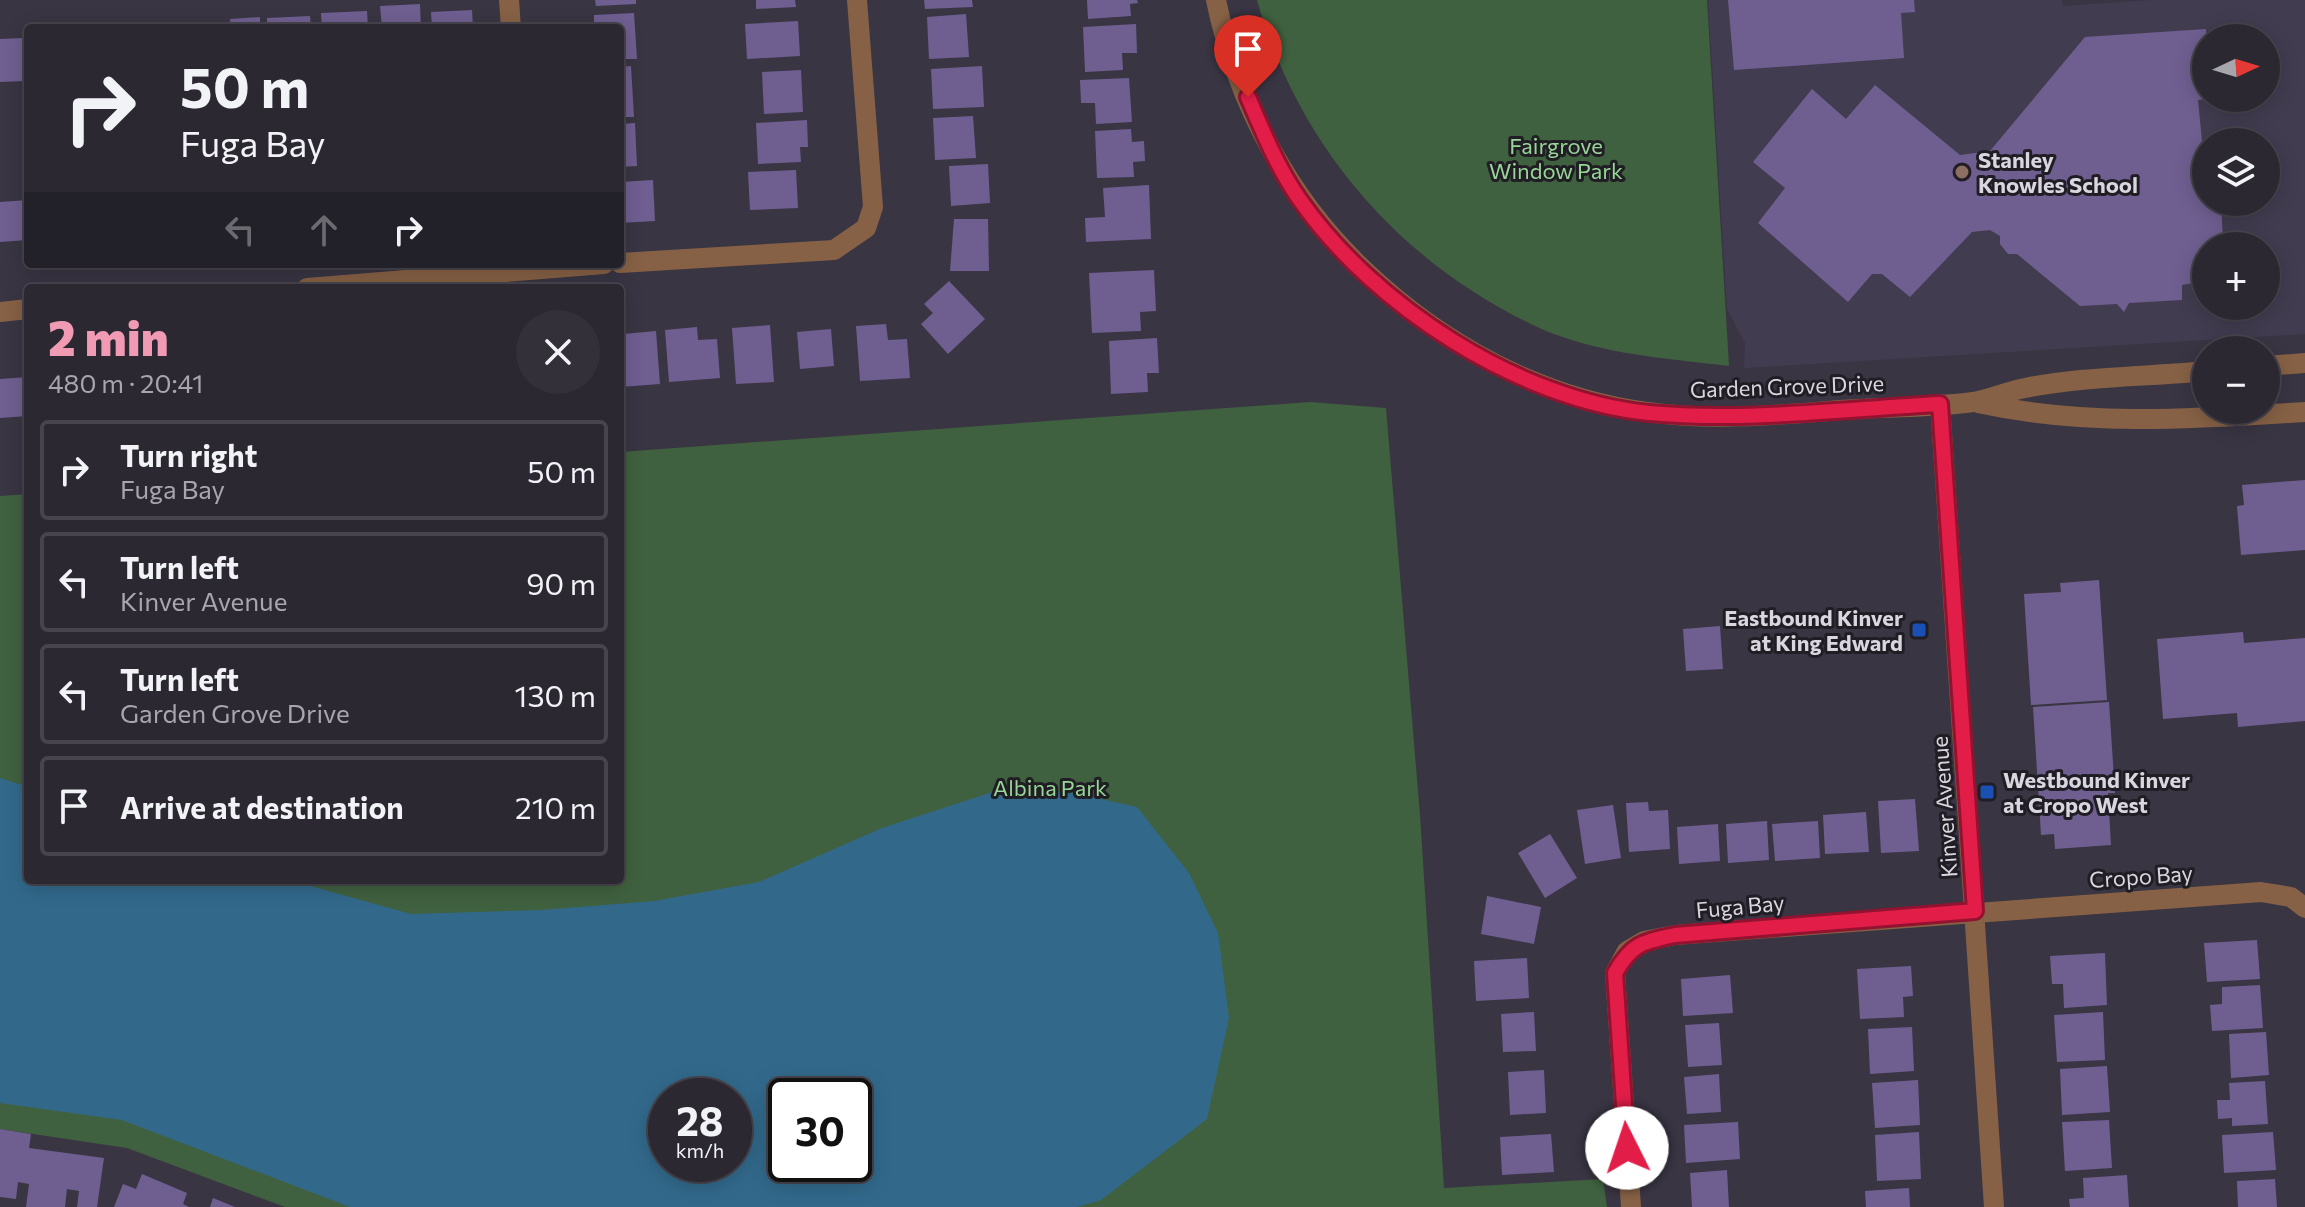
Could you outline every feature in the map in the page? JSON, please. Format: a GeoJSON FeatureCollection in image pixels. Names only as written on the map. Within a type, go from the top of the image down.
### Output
{"type":"FeatureCollection","features":[{"type":"Feature","properties":{"kind":"street"},"geometry":{"type":"LineString","coordinates":[[509,0],[511,24]]}},
{"type":"Feature","properties":{"kind":"street"},"geometry":{"type":"LineString","coordinates":[[624,263],[834,250],[866,228],[873,207],[857,0]]}},
{"type":"Feature","properties":{"kind":"street","name":"Garden Grove Drive"},"geometry":{"type":"LineString","coordinates":[[1216,0],[1221,28],[1267,143],[1300,200],[1345,253],[1386,292],[1482,358],[1556,391],[1648,413],[1759,416],[1974,402]]}},
{"type":"Feature","properties":{"kind":"street"},"geometry":{"type":"LineString","coordinates":[[349,284],[517,268]]}},
{"type":"Feature","properties":{"kind":"street"},"geometry":{"type":"LineString","coordinates":[[0,312],[24,309]]}},
{"type":"Feature","properties":{"kind":"street"},"geometry":{"type":"LineString","coordinates":[[2280,365],[2305,363]]}},
{"type":"Feature","properties":{"kind":"street"},"geometry":{"type":"LineString","coordinates":[[1974,402],[2026,387],[2192,372]]}},
{"type":"Feature","properties":{"kind":"street"},"geometry":{"type":"LineString","coordinates":[[1974,402],[2027,413],[2131,421],[2305,412]]}},
{"type":"Feature","properties":{"kind":"street","name":"Kinver Avenue"},"geometry":{"type":"LineString","coordinates":[[1940,404],[1994,1207]]}},
{"type":"Feature","properties":{"kind":"street","name":"Cropo Bay"},"geometry":{"type":"LineString","coordinates":[[1975,911],[2261,892],[2291,897],[2305,908]]}},
{"type":"Feature","properties":{"kind":"street","name":"Fuga Bay"},"geometry":{"type":"LineString","coordinates":[[1631,1207],[1615,973],[1627,951],[1644,941],[1675,935],[1975,911]]}},
{"type":"Feature","properties":{"kind":"shaded area","name":"Stanley Knowles School"},"geometry":{"type":"Polygon","coordinates":[[[1708,0],[2062,0],[2063,6],[2152,0],[2305,0],[2305,334],[2192,336],[2192,341],[1744,368],[1745,343],[1727,309],[1708,0]]]}},
{"type":"Feature","properties":{"kind":"green space","name":"Fairgrove Window Park"},"geometry":{"type":"Polygon","coordinates":[[[1257,0],[1707,0],[1729,366],[1604,349],[1556,335],[1484,298],[1438,267],[1397,232],[1359,192],[1326,149],[1298,102],[1275,53],[1257,0]]]}},
{"type":"Feature","properties":{"kind":"green space","name":"Albina Park"},"geometry":{"type":"Polygon","coordinates":[[[1310,402],[1386,408],[1420,815],[1444,1188],[1603,1179],[1607,1207],[285,1207],[127,1148],[0,1129],[0,496],[24,494],[24,884],[624,884],[624,452],[1310,402]]]}},
{"type":"Feature","properties":{"kind":"water"},"geometry":{"type":"Polygon","coordinates":[[[0,778],[24,786],[24,884],[303,884],[411,914],[542,910],[654,901],[759,882],[882,828],[1011,786],[1079,794],[1137,807],[1189,873],[1218,933],[1229,1018],[1207,1119],[1101,1200],[1077,1207],[350,1207],[122,1120],[0,1103],[0,778]]]}},
{"type":"Feature","properties":{"kind":"building"},"geometry":{"type":"Polygon","coordinates":[[[595,0],[636,0],[636,4],[596,6],[595,0]]]}},
{"type":"Feature","properties":{"kind":"building"},"geometry":{"type":"Polygon","coordinates":[[[756,0],[795,0],[796,7],[756,9],[756,0]]]}},
{"type":"Feature","properties":{"kind":"building"},"geometry":{"type":"Polygon","coordinates":[[[924,0],[972,0],[973,7],[925,9],[924,0]]]}},
{"type":"Feature","properties":{"kind":"building"},"geometry":{"type":"Polygon","coordinates":[[[1087,0],[1137,0],[1138,3],[1130,4],[1131,16],[1088,19],[1087,0]]]}},
{"type":"Feature","properties":{"kind":"building"},"geometry":{"type":"Polygon","coordinates":[[[1728,0],[1914,0],[1915,12],[1901,13],[1904,58],[1734,70],[1728,0]]]}},
{"type":"Feature","properties":{"kind":"building"},"geometry":{"type":"Polygon","coordinates":[[[420,4],[421,24],[382,24],[380,6],[420,4]]]}},
{"type":"Feature","properties":{"kind":"building"},"geometry":{"type":"Polygon","coordinates":[[[472,10],[473,24],[432,24],[431,12],[472,10]]]}},
{"type":"Feature","properties":{"kind":"building"},"geometry":{"type":"Polygon","coordinates":[[[367,11],[368,24],[322,24],[321,13],[367,11]]]}},
{"type":"Feature","properties":{"kind":"building"},"geometry":{"type":"Polygon","coordinates":[[[634,13],[637,59],[624,59],[624,24],[594,24],[594,15],[634,13]]]}},
{"type":"Feature","properties":{"kind":"building"},"geometry":{"type":"Polygon","coordinates":[[[966,14],[969,57],[929,59],[927,17],[966,14]]]}},
{"type":"Feature","properties":{"kind":"building"},"geometry":{"type":"Polygon","coordinates":[[[310,16],[311,24],[267,24],[267,18],[310,16]]]}},
{"type":"Feature","properties":{"kind":"building"},"geometry":{"type":"Polygon","coordinates":[[[260,17],[260,24],[231,24],[230,19],[260,17]]]}},
{"type":"Feature","properties":{"kind":"building"},"geometry":{"type":"Polygon","coordinates":[[[798,21],[800,56],[747,59],[745,24],[798,21]]]}},
{"type":"Feature","properties":{"kind":"building"},"geometry":{"type":"Polygon","coordinates":[[[1136,24],[1137,53],[1122,53],[1123,70],[1085,72],[1083,27],[1136,24]]]}},
{"type":"Feature","properties":{"kind":"building"},"geometry":{"type":"Polygon","coordinates":[[[2192,30],[2192,112],[2199,112],[2201,128],[2192,128],[2192,216],[2222,216],[2222,232],[2192,232],[2192,283],[2182,285],[2182,300],[2129,303],[2124,312],[2117,304],[2080,306],[2017,254],[2008,254],[2000,244],[2000,236],[1990,230],[1972,232],[1910,297],[1882,274],[1872,274],[1848,302],[1758,223],[1785,188],[1753,162],[1812,89],[1846,119],[1875,85],[1960,155],[1990,151],[2085,37],[2192,30]]]}},
{"type":"Feature","properties":{"kind":"building"},"geometry":{"type":"Polygon","coordinates":[[[23,38],[24,81],[0,82],[0,39],[23,38]]]}},
{"type":"Feature","properties":{"kind":"building"},"geometry":{"type":"Polygon","coordinates":[[[631,66],[634,117],[624,117],[624,67],[631,66]]]}},
{"type":"Feature","properties":{"kind":"building"},"geometry":{"type":"Polygon","coordinates":[[[982,66],[984,107],[933,109],[931,69],[982,66]]]}},
{"type":"Feature","properties":{"kind":"building"},"geometry":{"type":"Polygon","coordinates":[[[801,70],[803,112],[764,114],[762,72],[801,70]]]}},
{"type":"Feature","properties":{"kind":"building"},"geometry":{"type":"Polygon","coordinates":[[[1129,78],[1132,122],[1096,124],[1095,103],[1081,103],[1080,80],[1129,78]]]}},
{"type":"Feature","properties":{"kind":"building"},"geometry":{"type":"Polygon","coordinates":[[[973,116],[976,158],[935,160],[933,118],[973,116]]]}},
{"type":"Feature","properties":{"kind":"building"},"geometry":{"type":"Polygon","coordinates":[[[807,120],[808,147],[800,147],[801,162],[758,164],[756,123],[807,120]]]}},
{"type":"Feature","properties":{"kind":"building"},"geometry":{"type":"Polygon","coordinates":[[[635,123],[637,166],[624,167],[624,124],[635,123]]]}},
{"type":"Feature","properties":{"kind":"building"},"geometry":{"type":"Polygon","coordinates":[[[1131,129],[1132,142],[1144,141],[1145,161],[1133,162],[1134,177],[1097,178],[1095,131],[1131,129]]]}},
{"type":"Feature","properties":{"kind":"building"},"geometry":{"type":"Polygon","coordinates":[[[988,164],[990,203],[951,206],[949,166],[988,164]]]}},
{"type":"Feature","properties":{"kind":"building"},"geometry":{"type":"Polygon","coordinates":[[[796,170],[798,208],[750,210],[748,172],[796,170]]]}},
{"type":"Feature","properties":{"kind":"building"},"geometry":{"type":"Polygon","coordinates":[[[653,180],[655,221],[624,223],[624,182],[653,180]]]}},
{"type":"Feature","properties":{"kind":"building"},"geometry":{"type":"Polygon","coordinates":[[[1149,185],[1151,239],[1086,242],[1085,218],[1105,217],[1103,188],[1149,185]]]}},
{"type":"Feature","properties":{"kind":"building"},"geometry":{"type":"Polygon","coordinates":[[[24,200],[24,240],[0,242],[0,202],[24,200]]]}},
{"type":"Feature","properties":{"kind":"building"},"geometry":{"type":"Polygon","coordinates":[[[954,219],[988,219],[989,271],[950,271],[954,219]]]}},
{"type":"Feature","properties":{"kind":"building"},"geometry":{"type":"Polygon","coordinates":[[[1154,270],[1156,311],[1140,312],[1141,331],[1092,333],[1089,273],[1154,270]]]}},
{"type":"Feature","properties":{"kind":"building"},"geometry":{"type":"Polygon","coordinates":[[[949,281],[985,319],[948,354],[921,324],[933,313],[924,304],[949,281]]]}},
{"type":"Feature","properties":{"kind":"building"},"geometry":{"type":"Polygon","coordinates":[[[886,324],[888,340],[907,339],[910,378],[860,381],[856,326],[886,324]]]}},
{"type":"Feature","properties":{"kind":"building"},"geometry":{"type":"Polygon","coordinates":[[[770,325],[774,382],[736,384],[732,328],[770,325]]]}},
{"type":"Feature","properties":{"kind":"building"},"geometry":{"type":"Polygon","coordinates":[[[697,327],[698,340],[717,339],[720,378],[669,382],[665,330],[697,327]]]}},
{"type":"Feature","properties":{"kind":"building"},"geometry":{"type":"Polygon","coordinates":[[[831,329],[834,366],[800,369],[797,332],[831,329]]]}},
{"type":"Feature","properties":{"kind":"building"},"geometry":{"type":"Polygon","coordinates":[[[656,331],[660,384],[624,387],[624,334],[656,331]]]}},
{"type":"Feature","properties":{"kind":"building"},"geometry":{"type":"Polygon","coordinates":[[[1157,338],[1159,373],[1147,373],[1148,392],[1111,394],[1109,341],[1157,338]]]}},
{"type":"Feature","properties":{"kind":"building"},"geometry":{"type":"Polygon","coordinates":[[[24,377],[24,416],[0,418],[0,379],[24,377]]]}},
{"type":"Feature","properties":{"kind":"building"},"geometry":{"type":"Polygon","coordinates":[[[2305,480],[2305,550],[2241,555],[2237,506],[2244,505],[2242,485],[2305,480]]]}},
{"type":"Feature","properties":{"kind":"building"},"geometry":{"type":"Polygon","coordinates":[[[2099,580],[2107,700],[2031,705],[2024,594],[2061,592],[2060,583],[2099,580]]]}},
{"type":"Feature","properties":{"kind":"building"},"geometry":{"type":"Polygon","coordinates":[[[1720,626],[1723,669],[1686,671],[1683,629],[1720,626]]]}},
{"type":"Feature","properties":{"kind":"building"},"geometry":{"type":"Polygon","coordinates":[[[2243,632],[2244,643],[2305,638],[2305,721],[2238,727],[2237,713],[2163,719],[2157,639],[2243,632]]]}},
{"type":"Feature","properties":{"kind":"building"},"geometry":{"type":"Polygon","coordinates":[[[2109,702],[2115,793],[2108,793],[2111,845],[2055,849],[2054,834],[2041,835],[2033,707],[2109,702]]]}},
{"type":"Feature","properties":{"kind":"building"},"geometry":{"type":"Polygon","coordinates":[[[1915,799],[1919,851],[1881,853],[1878,801],[1915,799]]]}},
{"type":"Feature","properties":{"kind":"building"},"geometry":{"type":"Polygon","coordinates":[[[1648,802],[1649,811],[1668,810],[1670,849],[1629,852],[1626,803],[1648,802]]]}},
{"type":"Feature","properties":{"kind":"building"},"geometry":{"type":"Polygon","coordinates":[[[1613,805],[1621,858],[1585,864],[1577,810],[1613,805]]]}},
{"type":"Feature","properties":{"kind":"building"},"geometry":{"type":"Polygon","coordinates":[[[1866,812],[1869,852],[1825,854],[1823,815],[1866,812]]]}},
{"type":"Feature","properties":{"kind":"building"},"geometry":{"type":"Polygon","coordinates":[[[1767,821],[1769,860],[1728,863],[1726,824],[1767,821]]]}},
{"type":"Feature","properties":{"kind":"building"},"geometry":{"type":"Polygon","coordinates":[[[1818,821],[1820,858],[1775,861],[1772,824],[1818,821]]]}},
{"type":"Feature","properties":{"kind":"building"},"geometry":{"type":"Polygon","coordinates":[[[1718,824],[1720,861],[1679,864],[1677,827],[1718,824]]]}},
{"type":"Feature","properties":{"kind":"building"},"geometry":{"type":"Polygon","coordinates":[[[1550,834],[1577,878],[1545,898],[1518,853],[1550,834]]]}},
{"type":"Feature","properties":{"kind":"building"},"geometry":{"type":"Polygon","coordinates":[[[1487,896],[1541,907],[1534,944],[1481,934],[1487,896]]]}},
{"type":"Feature","properties":{"kind":"building"},"geometry":{"type":"Polygon","coordinates":[[[2257,940],[2260,979],[2207,982],[2204,943],[2257,940]]]}},
{"type":"Feature","properties":{"kind":"building"},"geometry":{"type":"Polygon","coordinates":[[[2105,953],[2107,1005],[2064,1008],[2063,984],[2052,984],[2050,956],[2105,953]]]}},
{"type":"Feature","properties":{"kind":"building"},"geometry":{"type":"Polygon","coordinates":[[[1527,958],[1529,998],[1476,1001],[1474,961],[1527,958]]]}},
{"type":"Feature","properties":{"kind":"building"},"geometry":{"type":"Polygon","coordinates":[[[1911,966],[1913,996],[1903,997],[1904,1017],[1860,1019],[1857,969],[1911,966]]]}},
{"type":"Feature","properties":{"kind":"building"},"geometry":{"type":"Polygon","coordinates":[[[1730,975],[1733,1013],[1683,1016],[1681,979],[1730,975]]]}},
{"type":"Feature","properties":{"kind":"building"},"geometry":{"type":"Polygon","coordinates":[[[2260,985],[2263,1028],[2212,1031],[2210,1005],[2222,1004],[2222,987],[2260,985]]]}},
{"type":"Feature","properties":{"kind":"building"},"geometry":{"type":"Polygon","coordinates":[[[1534,1012],[1536,1051],[1503,1052],[1501,1014],[1534,1012]]]}},
{"type":"Feature","properties":{"kind":"building"},"geometry":{"type":"Polygon","coordinates":[[[2103,1012],[2105,1060],[2057,1062],[2054,1015],[2103,1012]]]}},
{"type":"Feature","properties":{"kind":"building"},"geometry":{"type":"Polygon","coordinates":[[[1719,1023],[1722,1065],[1688,1067],[1685,1025],[1719,1023]]]}},
{"type":"Feature","properties":{"kind":"building"},"geometry":{"type":"Polygon","coordinates":[[[1912,1027],[1914,1071],[1870,1074],[1868,1029],[1912,1027]]]}},
{"type":"Feature","properties":{"kind":"building"},"geometry":{"type":"Polygon","coordinates":[[[2266,1032],[2269,1075],[2231,1078],[2229,1034],[2266,1032]]]}},
{"type":"Feature","properties":{"kind":"building"},"geometry":{"type":"Polygon","coordinates":[[[2107,1066],[2110,1112],[2062,1115],[2060,1069],[2107,1066]]]}},
{"type":"Feature","properties":{"kind":"building"},"geometry":{"type":"Polygon","coordinates":[[[1544,1070],[1546,1113],[1510,1115],[1508,1072],[1544,1070]]]}},
{"type":"Feature","properties":{"kind":"building"},"geometry":{"type":"Polygon","coordinates":[[[1719,1074],[1721,1112],[1687,1114],[1684,1077],[1719,1074]]]}},
{"type":"Feature","properties":{"kind":"building"},"geometry":{"type":"Polygon","coordinates":[[[1918,1080],[1920,1125],[1875,1128],[1872,1083],[1918,1080]]]}},
{"type":"Feature","properties":{"kind":"building"},"geometry":{"type":"Polygon","coordinates":[[[2265,1081],[2268,1124],[2232,1126],[2232,1118],[2218,1119],[2217,1100],[2230,1100],[2229,1083],[2265,1081]]]}},
{"type":"Feature","properties":{"kind":"building"},"geometry":{"type":"Polygon","coordinates":[[[2109,1120],[2112,1168],[2065,1171],[2062,1122],[2109,1120]]]}},
{"type":"Feature","properties":{"kind":"building"},"geometry":{"type":"Polygon","coordinates":[[[1738,1122],[1740,1159],[1686,1163],[1684,1125],[1738,1122]]]}},
{"type":"Feature","properties":{"kind":"building"},"geometry":{"type":"Polygon","coordinates":[[[0,1129],[31,1134],[29,1148],[104,1158],[97,1207],[77,1207],[79,1191],[67,1189],[65,1207],[26,1207],[29,1184],[18,1182],[16,1199],[0,1197],[0,1129]]]}},
{"type":"Feature","properties":{"kind":"building"},"geometry":{"type":"Polygon","coordinates":[[[1919,1132],[1921,1179],[1877,1181],[1875,1135],[1919,1132]]]}},
{"type":"Feature","properties":{"kind":"building"},"geometry":{"type":"Polygon","coordinates":[[[2273,1132],[2276,1170],[2224,1173],[2222,1135],[2273,1132]]]}},
{"type":"Feature","properties":{"kind":"building"},"geometry":{"type":"Polygon","coordinates":[[[1551,1134],[1554,1172],[1502,1175],[1500,1137],[1551,1134]]]}},
{"type":"Feature","properties":{"kind":"building"},"geometry":{"type":"Polygon","coordinates":[[[1727,1170],[1729,1207],[1692,1207],[1690,1173],[1727,1170]]]}},
{"type":"Feature","properties":{"kind":"building"},"geometry":{"type":"Polygon","coordinates":[[[142,1174],[187,1193],[183,1204],[189,1207],[114,1207],[123,1184],[136,1189],[142,1174]]]}},
{"type":"Feature","properties":{"kind":"building"},"geometry":{"type":"Polygon","coordinates":[[[2127,1175],[2129,1207],[2070,1207],[2069,1199],[2084,1198],[2083,1178],[2127,1175]]]}},
{"type":"Feature","properties":{"kind":"building"},"geometry":{"type":"Polygon","coordinates":[[[2275,1179],[2277,1207],[2238,1207],[2237,1181],[2275,1179]]]}},
{"type":"Feature","properties":{"kind":"building"},"geometry":{"type":"Polygon","coordinates":[[[1909,1188],[1910,1207],[1866,1207],[1865,1191],[1909,1188]]]}},
{"type":"Feature","properties":{"kind":"building"},"geometry":{"type":"Polygon","coordinates":[[[213,1198],[235,1207],[210,1207],[213,1198]]]}},
{"type":"Feature","properties":{"kind":"place","name":"Stanley Knowles School"},"geometry":{"type":"Point","coordinates":[1962,172]}},
{"type":"Feature","properties":{"kind":"place","name":"Eastbound Kinver at King Edward"},"geometry":{"type":"Point","coordinates":[1919,630]}},
{"type":"Feature","properties":{"kind":"place","name":"Westbound Kinver at Cropo West"},"geometry":{"type":"Point","coordinates":[1987,792]}},
{"type":"Feature","properties":{"kind":"route"},"geometry":{"type":"LineString","coordinates":[[1248,97],[1267,143],[1300,200],[1345,253],[1386,292],[1441,332],[1482,358],[1519,376],[1556,391],[1648,413],[1759,416],[1940,404],[1975,911],[1675,935],[1644,941],[1627,951],[1615,973],[1627,1148]]}}]}
